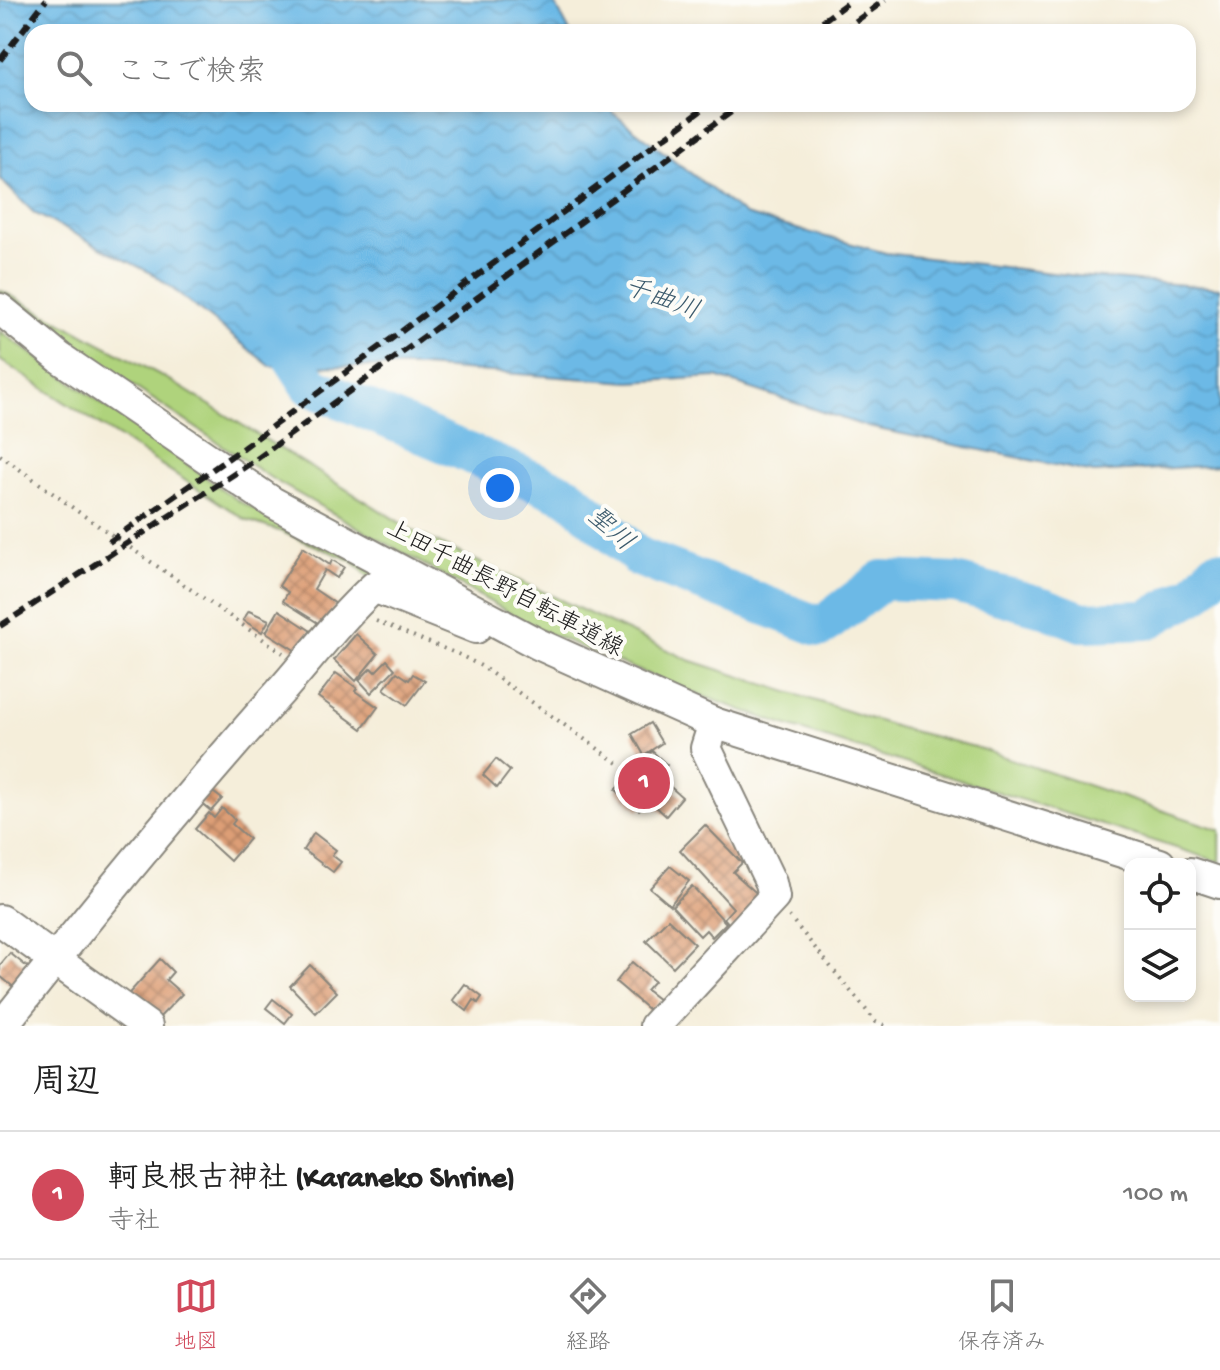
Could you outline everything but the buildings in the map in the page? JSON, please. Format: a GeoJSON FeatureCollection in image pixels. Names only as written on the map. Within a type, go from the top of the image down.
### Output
{"type":"FeatureCollection","features":[{"type":"Feature","properties":{"kind":"street"},"geometry":{"type":"LineString","coordinates":[[0,309],[60,358],[272,502],[538,644],[714,723],[1141,858]]}},
{"type":"Feature","properties":{"kind":"street"},"geometry":{"type":"LineString","coordinates":[[2,1026],[200,781],[348,611],[374,587],[519,645],[538,644]]}},
{"type":"Feature","properties":{"kind":"street"},"geometry":{"type":"LineString","coordinates":[[655,1026],[774,897],[771,883],[706,748],[714,723]]}},
{"type":"Feature","properties":{"kind":"street"},"geometry":{"type":"LineString","coordinates":[[1196,875],[1220,883]]}},
{"type":"Feature","properties":{"kind":"street"},"geometry":{"type":"LineString","coordinates":[[0,920],[147,1026]]}},
{"type":"Feature","properties":{"kind":"path"},"geometry":{"type":"LineString","coordinates":[[0,455],[303,666]]}},
{"type":"Feature","properties":{"kind":"path"},"geometry":{"type":"LineString","coordinates":[[348,611],[460,655],[621,765]]}},
{"type":"Feature","properties":{"kind":"path"},"geometry":{"type":"LineString","coordinates":[[774,897],[876,1022],[887,1026]]}},
{"type":"Feature","properties":{"kind":"green space"},"geometry":{"type":"Polygon","coordinates":[[[0,290],[166,378],[417,533],[689,660],[900,728],[975,747],[1220,830],[1220,862],[781,724],[686,690],[540,630],[274,480],[0,297],[0,290]]]}},
{"type":"Feature","properties":{"kind":"green space"},"geometry":{"type":"Polygon","coordinates":[[[0,331],[240,502],[356,556],[508,634],[371,579],[351,560],[246,520],[0,360],[0,331]]]}},
{"type":"Feature","properties":{"kind":"water","name":"千曲川"},"geometry":{"type":"Polygon","coordinates":[[[0,0],[553,0],[566,24],[24,24],[24,112],[612,112],[745,215],[886,253],[1077,276],[1220,288],[1220,465],[1094,473],[868,427],[716,377],[630,382],[421,367],[270,366],[155,275],[34,213],[0,179],[0,0]]]}},
{"type":"Feature","properties":{"kind":"waterway","name":"聖川"},"geometry":{"type":"LineString","coordinates":[[269,321],[311,386],[569,496],[639,557],[821,627],[883,580],[956,583],[1043,607],[1082,622],[1147,620],[1196,593],[1216,570],[1220,572]]}},
{"type":"Feature","properties":{"kind":"railway"},"geometry":{"type":"LineString","coordinates":[[28,24],[46,0]]}},
{"type":"Feature","properties":{"kind":"railway"},"geometry":{"type":"LineString","coordinates":[[819,24],[851,0]]}},
{"type":"Feature","properties":{"kind":"railway"},"geometry":{"type":"LineString","coordinates":[[852,24],[885,0]]}},
{"type":"Feature","properties":{"kind":"railway"},"geometry":{"type":"LineString","coordinates":[[0,60],[24,29]]}},
{"type":"Feature","properties":{"kind":"railway"},"geometry":{"type":"LineString","coordinates":[[109,542],[243,448],[699,112]]}},
{"type":"Feature","properties":{"kind":"railway"},"geometry":{"type":"LineString","coordinates":[[0,626],[254,461],[731,112]]}},
{"type":"Feature","properties":{"kind":"place","name":"軻良根古神社 (Karaneko Shrine)"},"geometry":{"type":"Point","coordinates":[644,783]}}]}
